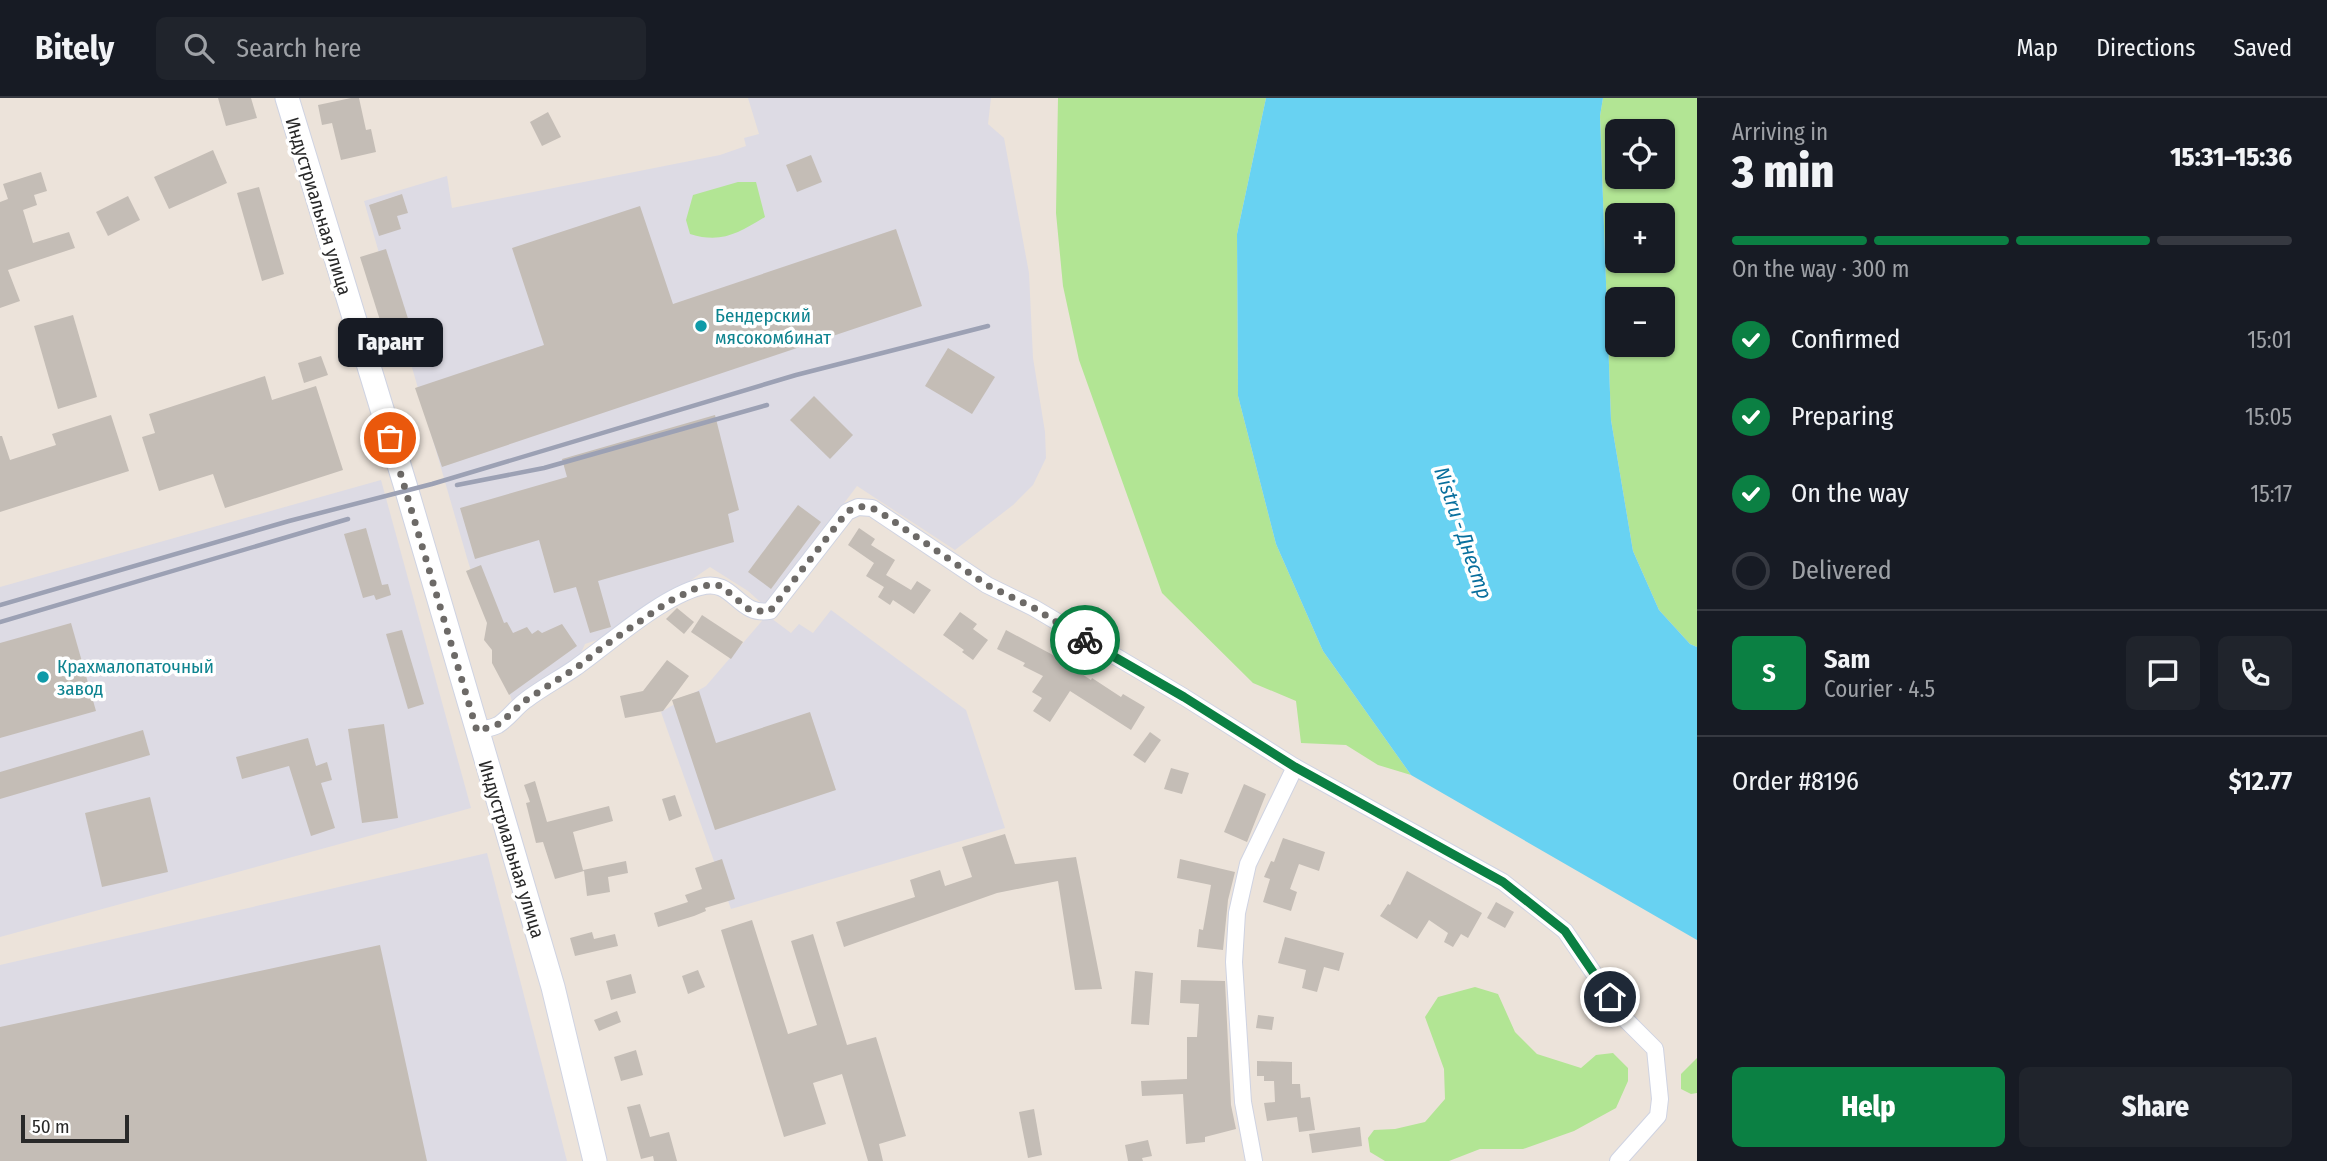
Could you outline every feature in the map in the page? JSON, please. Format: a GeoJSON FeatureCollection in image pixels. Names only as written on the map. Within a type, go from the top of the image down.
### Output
{"type":"FeatureCollection","features":[{"type":"Feature","properties":{"kind":"main road","name":"Индустриальная улица"},"geometry":{"type":"LineString","coordinates":[[287,98],[553,987],[595,1161]]}},
{"type":"Feature","properties":{"kind":"street"},"geometry":{"type":"LineString","coordinates":[[477,731],[499,724],[526,700],[668,602],[694,589],[712,584],[721,586],[751,611],[770,611],[847,512],[865,506],[880,512],[987,585],[1034,608],[1295,767],[1503,882],[1565,931],[1625,1019],[1655,1049],[1660,1100],[1658,1116],[1618,1161]]}},
{"type":"Feature","properties":{"kind":"street"},"geometry":{"type":"LineString","coordinates":[[1254,1161],[1242,1089],[1234,962],[1237,912],[1248,864],[1295,767]]}},
{"type":"Feature","properties":{"kind":"shaded area"},"geometry":{"type":"Polygon","coordinates":[[[748,98],[991,98],[988,124],[1004,138],[1029,273],[1033,358],[1045,432],[1046,458],[1033,485],[1013,505],[955,550],[857,486],[766,607],[748,591],[710,567],[612,635],[585,644],[577,662],[512,701],[467,558],[364,201],[447,176],[452,208],[720,155],[746,146],[744,138],[759,134],[748,98]]]}},
{"type":"Feature","properties":{"kind":"shaded area"},"geometry":{"type":"Polygon","coordinates":[[[381,480],[471,808],[0,937],[0,587],[381,480]]]}},
{"type":"Feature","properties":{"kind":"shaded area"},"geometry":{"type":"Polygon","coordinates":[[[831,610],[966,710],[1005,828],[731,909],[661,712],[706,686],[767,615],[791,633],[799,624],[813,633],[831,610]]]}},
{"type":"Feature","properties":{"kind":"shaded area"},"geometry":{"type":"Polygon","coordinates":[[[487,853],[567,1161],[0,1161],[0,965],[487,853]]]}},
{"type":"Feature","properties":{"kind":"green space"},"geometry":{"type":"Polygon","coordinates":[[[1058,98],[1266,98],[1237,234],[1238,396],[1276,544],[1323,651],[1411,775],[1378,765],[1346,745],[1301,743],[1296,701],[1253,683],[1162,593],[1079,360],[1063,286],[1056,213],[1058,98]]]}},
{"type":"Feature","properties":{"kind":"green space"},"geometry":{"type":"Polygon","coordinates":[[[1603,98],[1697,98],[1697,647],[1690,644],[1659,610],[1633,551],[1611,420],[1609,357],[1675,357],[1675,287],[1606,287],[1606,273],[1675,273],[1675,203],[1605,203],[1605,254],[1600,116],[1603,98]]]}},
{"type":"Feature","properties":{"kind":"green space"},"geometry":{"type":"Polygon","coordinates":[[[738,182],[756,182],[765,217],[738,232],[721,237],[690,234],[686,220],[693,195],[738,182]]]}},
{"type":"Feature","properties":{"kind":"green space"},"geometry":{"type":"Polygon","coordinates":[[[1475,987],[1498,994],[1515,1032],[1537,1054],[1581,1068],[1596,1055],[1613,1053],[1628,1068],[1628,1081],[1616,1108],[1574,1131],[1523,1149],[1480,1149],[1449,1161],[1385,1161],[1370,1152],[1368,1138],[1374,1130],[1395,1129],[1425,1122],[1445,1099],[1444,1069],[1425,1017],[1438,997],[1475,987]]]}},
{"type":"Feature","properties":{"kind":"green space"},"geometry":{"type":"Polygon","coordinates":[[[1697,1058],[1697,1093],[1691,1094],[1681,1089],[1681,1074],[1697,1058]]]}},
{"type":"Feature","properties":{"kind":"water","name":"Nistru - Днестр"},"geometry":{"type":"Polygon","coordinates":[[[1266,98],[1603,98],[1600,116],[1606,287],[1605,357],[1609,357],[1611,420],[1633,551],[1659,610],[1690,644],[1697,647],[1697,940],[1411,775],[1323,651],[1276,544],[1238,396],[1237,234],[1266,98]]]}},
{"type":"Feature","properties":{"kind":"building"},"geometry":{"type":"Polygon","coordinates":[[[218,98],[251,98],[257,118],[226,126],[218,98]]]}},
{"type":"Feature","properties":{"kind":"building"},"geometry":{"type":"Polygon","coordinates":[[[359,98],[366,130],[371,129],[376,152],[341,160],[332,123],[322,125],[318,105],[359,98]]]}},
{"type":"Feature","properties":{"kind":"building"},"geometry":{"type":"Polygon","coordinates":[[[548,112],[561,137],[542,146],[530,122],[548,112]]]}},
{"type":"Feature","properties":{"kind":"building"},"geometry":{"type":"Polygon","coordinates":[[[213,150],[227,183],[169,209],[154,177],[213,150]]]}},
{"type":"Feature","properties":{"kind":"building"},"geometry":{"type":"Polygon","coordinates":[[[811,155],[822,182],[797,192],[786,165],[811,155]]]}},
{"type":"Feature","properties":{"kind":"building"},"geometry":{"type":"Polygon","coordinates":[[[41,172],[47,191],[34,195],[37,205],[23,210],[33,243],[69,232],[75,248],[8,270],[20,301],[0,308],[0,202],[8,199],[3,184],[41,172]]]}},
{"type":"Feature","properties":{"kind":"building"},"geometry":{"type":"Polygon","coordinates":[[[259,187],[284,274],[262,281],[237,193],[259,187]]]}},
{"type":"Feature","properties":{"kind":"building"},"geometry":{"type":"Polygon","coordinates":[[[402,194],[408,213],[397,216],[401,229],[379,236],[369,205],[402,194]]]}},
{"type":"Feature","properties":{"kind":"building"},"geometry":{"type":"Polygon","coordinates":[[[128,196],[140,220],[108,236],[96,212],[128,196]]]}},
{"type":"Feature","properties":{"kind":"building","name":"Бендерский мясокомбинат"},"geometry":{"type":"Polygon","coordinates":[[[640,206],[673,304],[896,229],[922,306],[442,467],[415,388],[544,345],[512,248],[640,206]]]}},
{"type":"Feature","properties":{"kind":"building"},"geometry":{"type":"Polygon","coordinates":[[[386,249],[417,347],[391,355],[360,257],[386,249]]]}},
{"type":"Feature","properties":{"kind":"building"},"geometry":{"type":"Polygon","coordinates":[[[73,315],[97,397],[58,409],[34,326],[73,315]]]}},
{"type":"Feature","properties":{"kind":"building"},"geometry":{"type":"Polygon","coordinates":[[[948,348],[995,377],[972,414],[925,386],[948,348]]]}},
{"type":"Feature","properties":{"kind":"building"},"geometry":{"type":"Polygon","coordinates":[[[321,356],[328,375],[304,383],[298,363],[321,356]]]}},
{"type":"Feature","properties":{"kind":"building"},"geometry":{"type":"Polygon","coordinates":[[[265,376],[272,400],[316,386],[343,470],[225,508],[213,474],[159,491],[142,437],[155,433],[149,414],[265,376]]]}},
{"type":"Feature","properties":{"kind":"building"},"geometry":{"type":"Polygon","coordinates":[[[814,396],[853,435],[830,459],[790,420],[814,396]]]}},
{"type":"Feature","properties":{"kind":"building"},"geometry":{"type":"Polygon","coordinates":[[[111,415],[129,471],[0,512],[0,436],[10,460],[56,445],[52,434],[111,415]]]}},
{"type":"Feature","properties":{"kind":"building"},"geometry":{"type":"Polygon","coordinates":[[[715,415],[739,510],[728,514],[734,542],[598,581],[611,627],[590,633],[576,587],[554,593],[539,540],[475,559],[460,508],[567,477],[562,459],[715,415]]]}},
{"type":"Feature","properties":{"kind":"building"},"geometry":{"type":"Polygon","coordinates":[[[798,505],[821,522],[771,589],[748,572],[798,505]]]}},
{"type":"Feature","properties":{"kind":"building"},"geometry":{"type":"Polygon","coordinates":[[[366,528],[382,585],[388,584],[391,595],[376,600],[374,595],[363,598],[344,534],[366,528]]]}},
{"type":"Feature","properties":{"kind":"building"},"geometry":{"type":"Polygon","coordinates":[[[859,528],[875,539],[871,545],[895,560],[886,575],[911,590],[917,581],[931,590],[914,614],[893,600],[890,605],[878,597],[884,587],[866,576],[874,563],[848,545],[859,528]]]}},
{"type":"Feature","properties":{"kind":"building"},"geometry":{"type":"Polygon","coordinates":[[[481,565],[504,623],[507,622],[513,633],[527,627],[532,634],[538,630],[542,633],[562,624],[577,646],[509,695],[492,663],[492,650],[484,640],[487,623],[466,571],[481,565]]]}},
{"type":"Feature","properties":{"kind":"building"},"geometry":{"type":"Polygon","coordinates":[[[677,608],[694,622],[684,634],[666,619],[677,608]]]}},
{"type":"Feature","properties":{"kind":"building"},"geometry":{"type":"Polygon","coordinates":[[[960,612],[977,624],[973,629],[988,640],[973,660],[943,635],[960,612]]]}},
{"type":"Feature","properties":{"kind":"building"},"geometry":{"type":"Polygon","coordinates":[[[702,615],[743,642],[731,659],[691,632],[702,615]]]}},
{"type":"Feature","properties":{"kind":"building","name":"Крахмалопаточный завод"},"geometry":{"type":"Polygon","coordinates":[[[71,623],[96,711],[0,738],[0,643],[71,623]]]}},
{"type":"Feature","properties":{"kind":"building"},"geometry":{"type":"Polygon","coordinates":[[[402,630],[424,704],[408,709],[386,634],[402,630]]]}},
{"type":"Feature","properties":{"kind":"building"},"geometry":{"type":"Polygon","coordinates":[[[1006,630],[1121,697],[1123,694],[1145,707],[1131,730],[1070,691],[1050,722],[1033,711],[1042,698],[1032,692],[1043,676],[997,649],[1006,630]]]}},
{"type":"Feature","properties":{"kind":"building"},"geometry":{"type":"Polygon","coordinates":[[[667,660],[689,676],[663,711],[625,718],[620,696],[643,691],[667,660]]]}},
{"type":"Feature","properties":{"kind":"building"},"geometry":{"type":"Polygon","coordinates":[[[699,691],[716,743],[810,712],[836,790],[715,830],[672,700],[699,691]]]}},
{"type":"Feature","properties":{"kind":"building"},"geometry":{"type":"Polygon","coordinates":[[[384,724],[398,818],[362,823],[348,729],[384,724]]]}},
{"type":"Feature","properties":{"kind":"building"},"geometry":{"type":"Polygon","coordinates":[[[143,730],[150,755],[0,799],[0,772],[143,730]]]}},
{"type":"Feature","properties":{"kind":"building"},"geometry":{"type":"Polygon","coordinates":[[[1150,732],[1161,740],[1145,763],[1133,755],[1150,732]]]}},
{"type":"Feature","properties":{"kind":"building"},"geometry":{"type":"Polygon","coordinates":[[[308,738],[316,766],[327,762],[332,780],[321,783],[335,828],[311,836],[289,766],[242,779],[236,757],[308,738]]]}},
{"type":"Feature","properties":{"kind":"building"},"geometry":{"type":"Polygon","coordinates":[[[1171,768],[1189,773],[1182,794],[1164,789],[1171,768]]]}},
{"type":"Feature","properties":{"kind":"building"},"geometry":{"type":"Polygon","coordinates":[[[535,781],[547,822],[609,806],[613,821],[573,832],[583,870],[626,861],[628,873],[608,877],[610,892],[587,896],[584,871],[555,879],[543,842],[536,843],[526,803],[530,802],[524,785],[535,781]]]}},
{"type":"Feature","properties":{"kind":"building"},"geometry":{"type":"Polygon","coordinates":[[[1244,784],[1266,794],[1247,842],[1224,832],[1244,784]]]}},
{"type":"Feature","properties":{"kind":"building"},"geometry":{"type":"Polygon","coordinates":[[[675,795],[682,816],[669,821],[662,799],[675,795]]]}},
{"type":"Feature","properties":{"kind":"building"},"geometry":{"type":"Polygon","coordinates":[[[150,797],[168,872],[102,887],[85,813],[150,797]]]}},
{"type":"Feature","properties":{"kind":"building"},"geometry":{"type":"Polygon","coordinates":[[[1005,834],[1015,864],[1076,857],[1102,989],[1075,990],[1058,881],[997,893],[844,947],[836,922],[915,897],[910,880],[940,870],[945,886],[972,877],[962,847],[1005,834]]]}},
{"type":"Feature","properties":{"kind":"building"},"geometry":{"type":"Polygon","coordinates":[[[1283,838],[1325,852],[1319,871],[1299,864],[1290,889],[1297,892],[1291,911],[1263,902],[1270,879],[1264,877],[1271,861],[1274,862],[1283,838]]]}},
{"type":"Feature","properties":{"kind":"building"},"geometry":{"type":"Polygon","coordinates":[[[722,859],[735,899],[658,927],[654,913],[688,902],[685,895],[702,889],[695,868],[722,859]]]}},
{"type":"Feature","properties":{"kind":"building"},"geometry":{"type":"Polygon","coordinates":[[[1180,859],[1235,872],[1228,900],[1223,950],[1197,947],[1199,929],[1203,930],[1211,885],[1177,878],[1180,859]]]}},
{"type":"Feature","properties":{"kind":"building"},"geometry":{"type":"Polygon","coordinates":[[[1407,871],[1482,913],[1468,938],[1461,934],[1453,947],[1444,942],[1448,933],[1429,920],[1417,939],[1380,916],[1388,904],[1390,905],[1407,871]]]}},
{"type":"Feature","properties":{"kind":"building"},"geometry":{"type":"Polygon","coordinates":[[[1496,902],[1514,912],[1505,928],[1487,918],[1496,902]]]}},
{"type":"Feature","properties":{"kind":"building"},"geometry":{"type":"Polygon","coordinates":[[[752,920],[788,1034],[817,1025],[791,941],[813,934],[847,1045],[876,1037],[906,1136],[879,1144],[883,1161],[868,1161],[842,1074],[813,1083],[826,1124],[784,1137],[721,930],[752,920]]]}},
{"type":"Feature","properties":{"kind":"building"},"geometry":{"type":"Polygon","coordinates":[[[592,932],[594,939],[615,934],[618,946],[575,956],[570,938],[592,932]]]}},
{"type":"Feature","properties":{"kind":"building"},"geometry":{"type":"Polygon","coordinates":[[[1285,937],[1344,953],[1339,971],[1324,967],[1317,992],[1302,988],[1306,970],[1278,963],[1285,937]]]}},
{"type":"Feature","properties":{"kind":"building"},"geometry":{"type":"Polygon","coordinates":[[[380,945],[427,1161],[0,1161],[0,1027],[380,945]]]}},
{"type":"Feature","properties":{"kind":"building"},"geometry":{"type":"Polygon","coordinates":[[[698,970],[705,987],[688,994],[682,976],[698,970]]]}},
{"type":"Feature","properties":{"kind":"building"},"geometry":{"type":"Polygon","coordinates":[[[1135,971],[1153,973],[1149,1025],[1131,1024],[1135,971]]]}},
{"type":"Feature","properties":{"kind":"building"},"geometry":{"type":"Polygon","coordinates":[[[631,974],[636,993],[611,1000],[606,981],[631,974]]]}},
{"type":"Feature","properties":{"kind":"building"},"geometry":{"type":"Polygon","coordinates":[[[1181,980],[1225,981],[1231,1105],[1236,1129],[1205,1137],[1205,1142],[1186,1144],[1183,1094],[1142,1096],[1141,1081],[1187,1079],[1187,1037],[1197,1037],[1199,1004],[1180,1003],[1181,980]]]}},
{"type":"Feature","properties":{"kind":"building"},"geometry":{"type":"Polygon","coordinates":[[[617,1011],[621,1022],[599,1031],[594,1020],[617,1011]]]}},
{"type":"Feature","properties":{"kind":"building"},"geometry":{"type":"Polygon","coordinates":[[[1258,1015],[1274,1017],[1272,1030],[1256,1028],[1258,1015]]]}},
{"type":"Feature","properties":{"kind":"building"},"geometry":{"type":"Polygon","coordinates":[[[636,1050],[643,1075],[621,1081],[614,1057],[636,1050]]]}},
{"type":"Feature","properties":{"kind":"building"},"geometry":{"type":"Polygon","coordinates":[[[1257,1061],[1292,1062],[1292,1084],[1300,1084],[1301,1098],[1310,1097],[1315,1130],[1299,1132],[1297,1117],[1267,1121],[1264,1103],[1275,1102],[1274,1081],[1264,1081],[1264,1076],[1257,1076],[1257,1061]]]}},
{"type":"Feature","properties":{"kind":"building"},"geometry":{"type":"Polygon","coordinates":[[[640,1104],[650,1137],[669,1132],[677,1161],[654,1161],[653,1156],[641,1159],[627,1107],[640,1104]]]}},
{"type":"Feature","properties":{"kind":"building"},"geometry":{"type":"Polygon","coordinates":[[[1034,1109],[1042,1155],[1028,1158],[1019,1112],[1034,1109]]]}},
{"type":"Feature","properties":{"kind":"building"},"geometry":{"type":"Polygon","coordinates":[[[1360,1127],[1362,1146],[1312,1153],[1309,1134],[1360,1127]]]}},
{"type":"Feature","properties":{"kind":"building"},"geometry":{"type":"Polygon","coordinates":[[[1148,1140],[1152,1156],[1142,1158],[1143,1161],[1128,1161],[1125,1145],[1148,1140]]]}},
{"type":"Feature","properties":{"kind":"railway"},"geometry":{"type":"LineString","coordinates":[[0,605],[289,521],[432,484],[796,375],[988,326]]}},
{"type":"Feature","properties":{"kind":"railway"},"geometry":{"type":"LineString","coordinates":[[457,485],[544,468],[767,405]]}},
{"type":"Feature","properties":{"kind":"railway"},"geometry":{"type":"LineString","coordinates":[[0,622],[348,519]]}},
{"type":"Feature","properties":{"kind":"way so far"},"geometry":{"type":"LineString","coordinates":[[390,438],[477,731],[499,724],[526,700],[682,593],[712,584],[730,592],[751,611],[770,611],[775,608],[847,512],[858,507],[865,506],[880,512],[987,585],[1034,608],[1085,640]]}},
{"type":"Feature","properties":{"kind":"place","name":"Бендерский мясокомбинат"},"geometry":{"type":"Point","coordinates":[701,326]}},
{"type":"Feature","properties":{"kind":"place","name":"Гарант"},"geometry":{"type":"Point","coordinates":[390,438]}},
{"type":"Feature","properties":{"kind":"place","name":"Крахмалопаточный завод"},"geometry":{"type":"Point","coordinates":[43,677]}},
{"type":"Feature","properties":{"kind":"route"},"geometry":{"type":"LineString","coordinates":[[1085,640],[1184,697],[1295,767],[1503,882],[1565,931],[1610,997]]}}]}
